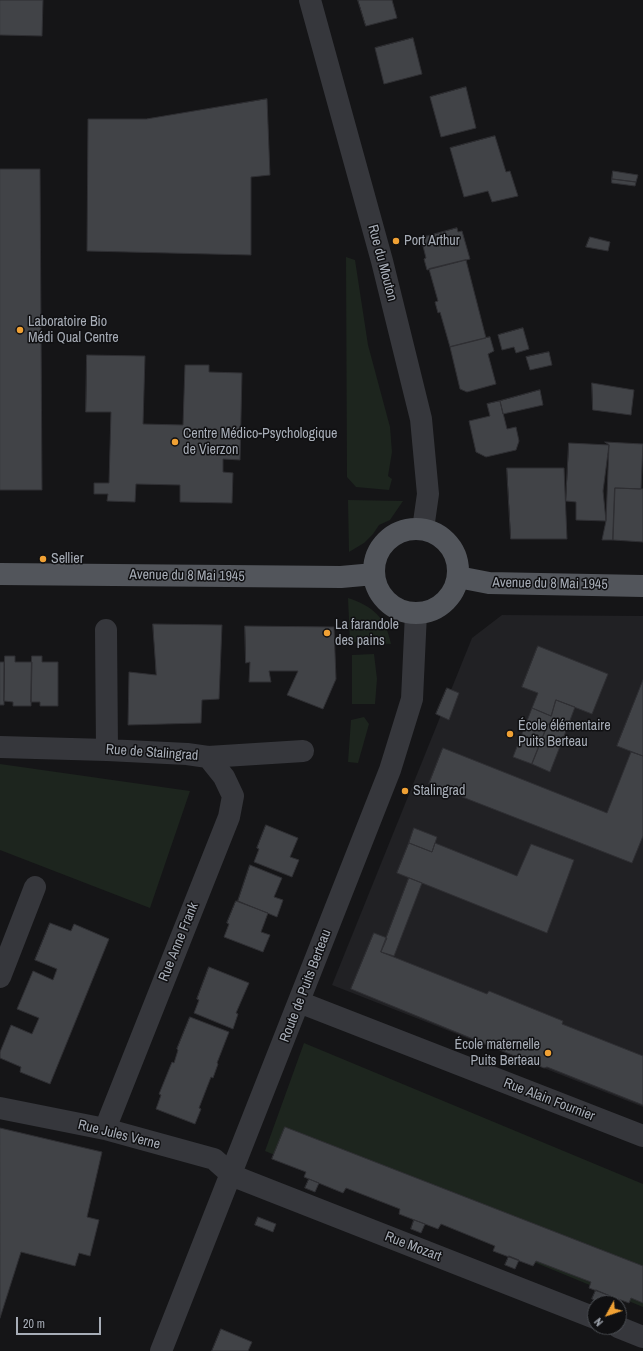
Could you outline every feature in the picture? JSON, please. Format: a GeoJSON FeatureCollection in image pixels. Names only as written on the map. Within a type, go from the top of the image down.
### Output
{"type":"FeatureCollection","features":[{"type":"Feature","properties":{"kind":"main road"},"geometry":{"type":"LineString","coordinates":[[411,529],[423,529],[446,541],[453,552],[457,564],[458,577],[448,598],[439,606],[428,611],[416,613],[404,611],[392,606],[383,597],[377,586],[374,574],[375,561],[380,549],[388,540],[398,533],[411,529]]}},
{"type":"Feature","properties":{"kind":"main road","name":"Avenue du 8 Mai 1945"},"geometry":{"type":"LineString","coordinates":[[0,574],[341,577],[374,574]]}},
{"type":"Feature","properties":{"kind":"main road","name":"Avenue du 8 Mai 1945"},"geometry":{"type":"LineString","coordinates":[[458,577],[489,583],[643,586]]}},
{"type":"Feature","properties":{"kind":"street","name":"Rue du Mouton"},"geometry":{"type":"LineString","coordinates":[[310,0],[382,261],[422,419],[428,494],[423,529]]}},
{"type":"Feature","properties":{"kind":"street","name":"Route de Puits Berteau"},"geometry":{"type":"LineString","coordinates":[[161,1351],[383,791],[412,699],[416,613]]}},
{"type":"Feature","properties":{"kind":"street"},"geometry":{"type":"LineString","coordinates":[[106,630],[107,750]]}},
{"type":"Feature","properties":{"kind":"street","name":"Rue de Stalingrad"},"geometry":{"type":"LineString","coordinates":[[0,747],[107,750],[187,754],[208,757],[303,752]]}},
{"type":"Feature","properties":{"kind":"street","name":"Rue Anne Frank"},"geometry":{"type":"LineString","coordinates":[[105,1130],[230,817],[233,796],[224,777],[208,757]]}},
{"type":"Feature","properties":{"kind":"street"},"geometry":{"type":"LineString","coordinates":[[0,977],[35,887]]}},
{"type":"Feature","properties":{"kind":"street","name":"Rue Alain Fournier"},"geometry":{"type":"LineString","coordinates":[[299,1002],[643,1136]]}},
{"type":"Feature","properties":{"kind":"street","name":"Rue Jules Verne"},"geometry":{"type":"LineString","coordinates":[[0,1108],[105,1130],[214,1159],[232,1175]]}},
{"type":"Feature","properties":{"kind":"street","name":"Rue Mozart"},"geometry":{"type":"LineString","coordinates":[[232,1175],[587,1315]]}},
{"type":"Feature","properties":{"kind":"street"},"geometry":{"type":"LineString","coordinates":[[627,1331],[643,1337]]}},
{"type":"Feature","properties":{"kind":"shaded area"},"geometry":{"type":"Polygon","coordinates":[[[346,257],[355,260],[368,345],[390,427],[392,452],[388,476],[392,479],[389,490],[356,487],[347,477],[346,257]]]}},
{"type":"Feature","properties":{"kind":"shaded area"},"geometry":{"type":"Polygon","coordinates":[[[348,500],[403,501],[390,520],[379,525],[364,543],[349,552],[348,500]]]}},
{"type":"Feature","properties":{"kind":"shaded area"},"geometry":{"type":"Polygon","coordinates":[[[348,598],[365,605],[377,614],[386,627],[391,644],[350,642],[348,598]]]}},
{"type":"Feature","properties":{"kind":"shaded area"},"geometry":{"type":"Polygon","coordinates":[[[502,615],[643,616],[643,1107],[332,985],[472,638],[502,615]]]}},
{"type":"Feature","properties":{"kind":"shaded area"},"geometry":{"type":"Polygon","coordinates":[[[374,654],[377,679],[375,704],[352,704],[352,655],[374,654]]]}},
{"type":"Feature","properties":{"kind":"shaded area"},"geometry":{"type":"Polygon","coordinates":[[[364,717],[369,724],[358,763],[348,762],[351,720],[364,717]]]}},
{"type":"Feature","properties":{"kind":"shaded area"},"geometry":{"type":"Polygon","coordinates":[[[0,764],[190,791],[150,908],[0,850],[0,764]]]}},
{"type":"Feature","properties":{"kind":"shaded area"},"geometry":{"type":"Polygon","coordinates":[[[304,1043],[643,1184],[643,1307],[627,1300],[627,1295],[614,1295],[265,1151],[304,1043]]]}},
{"type":"Feature","properties":{"kind":"building"},"geometry":{"type":"Polygon","coordinates":[[[0,0],[43,0],[42,36],[0,35],[0,0]]]}},
{"type":"Feature","properties":{"kind":"building"},"geometry":{"type":"Polygon","coordinates":[[[358,0],[392,0],[397,18],[366,26],[358,0]]]}},
{"type":"Feature","properties":{"kind":"building"},"geometry":{"type":"Polygon","coordinates":[[[413,38],[422,74],[384,84],[375,48],[413,38]]]}},
{"type":"Feature","properties":{"kind":"building"},"geometry":{"type":"Polygon","coordinates":[[[466,87],[476,128],[441,137],[430,97],[466,87]]]}},
{"type":"Feature","properties":{"kind":"building"},"geometry":{"type":"Polygon","coordinates":[[[267,99],[270,175],[251,177],[251,255],[87,251],[88,119],[146,119],[267,99]]]}},
{"type":"Feature","properties":{"kind":"building"},"geometry":{"type":"Polygon","coordinates":[[[495,136],[506,172],[510,171],[518,196],[492,202],[488,191],[464,197],[450,148],[495,136]]]}},
{"type":"Feature","properties":{"kind":"building","name":"Laboratoire Bio Médi Qual Centre"},"geometry":{"type":"Polygon","coordinates":[[[0,169],[40,169],[42,490],[0,490],[0,169]]]}},
{"type":"Feature","properties":{"kind":"building"},"geometry":{"type":"Polygon","coordinates":[[[613,171],[638,175],[636,182],[612,179],[613,171]]]}},
{"type":"Feature","properties":{"kind":"building"},"geometry":{"type":"Polygon","coordinates":[[[612,179],[636,182],[635,186],[612,183],[612,179]]]}},
{"type":"Feature","properties":{"kind":"building"},"geometry":{"type":"Polygon","coordinates":[[[457,228],[458,232],[462,231],[470,259],[427,270],[424,259],[426,258],[421,238],[457,228]]]}},
{"type":"Feature","properties":{"kind":"building"},"geometry":{"type":"Polygon","coordinates":[[[590,237],[610,242],[608,251],[586,247],[590,237]]]}},
{"type":"Feature","properties":{"kind":"building"},"geometry":{"type":"Polygon","coordinates":[[[466,260],[486,338],[450,347],[440,312],[438,313],[435,302],[438,301],[429,269],[466,260]]]}},
{"type":"Feature","properties":{"kind":"building"},"geometry":{"type":"Polygon","coordinates":[[[523,328],[529,349],[516,353],[514,347],[502,350],[498,335],[523,328]]]}},
{"type":"Feature","properties":{"kind":"building"},"geometry":{"type":"Polygon","coordinates":[[[490,337],[494,351],[488,354],[496,384],[467,392],[460,389],[450,347],[490,337]]]}},
{"type":"Feature","properties":{"kind":"building"},"geometry":{"type":"Polygon","coordinates":[[[549,352],[552,365],[530,370],[526,357],[549,352]]]}},
{"type":"Feature","properties":{"kind":"building","name":"Centre Médico-Psychologique de Vierzon"},"geometry":{"type":"Polygon","coordinates":[[[87,355],[145,356],[143,424],[183,425],[185,365],[209,365],[209,372],[242,373],[240,460],[223,459],[223,472],[233,473],[232,503],[180,502],[180,485],[136,484],[135,502],[107,501],[108,494],[94,494],[94,483],[109,483],[111,412],[86,412],[87,355]]]}},
{"type":"Feature","properties":{"kind":"building"},"geometry":{"type":"Polygon","coordinates":[[[592,383],[634,390],[631,415],[593,410],[592,383]]]}},
{"type":"Feature","properties":{"kind":"building"},"geometry":{"type":"Polygon","coordinates":[[[540,390],[543,405],[503,414],[500,401],[540,390]]]}},
{"type":"Feature","properties":{"kind":"building"},"geometry":{"type":"Polygon","coordinates":[[[500,401],[507,429],[516,427],[519,441],[516,450],[486,457],[476,452],[469,421],[490,416],[487,404],[500,401]]]}},
{"type":"Feature","properties":{"kind":"building"},"geometry":{"type":"Polygon","coordinates":[[[605,442],[643,444],[641,489],[615,488],[613,540],[602,540],[606,521],[603,491],[609,445],[605,442]]]}},
{"type":"Feature","properties":{"kind":"building"},"geometry":{"type":"Polygon","coordinates":[[[569,443],[609,445],[606,521],[576,520],[576,502],[566,501],[569,443]]]}},
{"type":"Feature","properties":{"kind":"building"},"geometry":{"type":"Polygon","coordinates":[[[507,468],[564,468],[567,539],[511,539],[507,468]]]}},
{"type":"Feature","properties":{"kind":"building"},"geometry":{"type":"Polygon","coordinates":[[[615,488],[643,489],[643,542],[613,540],[615,488]]]}},
{"type":"Feature","properties":{"kind":"building"},"geometry":{"type":"Polygon","coordinates":[[[153,624],[222,625],[219,699],[202,700],[201,723],[128,725],[129,672],[156,675],[153,624]]]}},
{"type":"Feature","properties":{"kind":"building"},"geometry":{"type":"Polygon","coordinates":[[[245,626],[334,627],[336,679],[323,709],[287,695],[298,671],[269,671],[271,682],[249,682],[250,662],[246,663],[245,626]]]}},
{"type":"Feature","properties":{"kind":"building"},"geometry":{"type":"Polygon","coordinates":[[[538,646],[608,674],[592,714],[556,700],[551,716],[532,708],[538,693],[522,687],[538,646]]]}},
{"type":"Feature","properties":{"kind":"building"},"geometry":{"type":"Polygon","coordinates":[[[5,656],[15,656],[15,662],[32,662],[31,706],[13,706],[13,702],[4,701],[5,656]]]}},
{"type":"Feature","properties":{"kind":"building"},"geometry":{"type":"Polygon","coordinates":[[[32,656],[42,656],[42,662],[58,662],[58,706],[40,706],[40,702],[31,702],[32,656]]]}},
{"type":"Feature","properties":{"kind":"building"},"geometry":{"type":"Polygon","coordinates":[[[0,662],[4,662],[4,705],[0,705],[0,662]]]}},
{"type":"Feature","properties":{"kind":"building"},"geometry":{"type":"Polygon","coordinates":[[[643,680],[643,756],[617,746],[643,680]]]}},
{"type":"Feature","properties":{"kind":"building"},"geometry":{"type":"Polygon","coordinates":[[[447,688],[459,693],[449,720],[436,714],[447,688]]]}},
{"type":"Feature","properties":{"kind":"building"},"geometry":{"type":"Polygon","coordinates":[[[556,700],[575,707],[566,731],[548,724],[532,764],[513,757],[532,708],[551,716],[556,700]]]}},
{"type":"Feature","properties":{"kind":"building"},"geometry":{"type":"Polygon","coordinates":[[[548,724],[566,731],[550,772],[532,764],[548,724]]]}},
{"type":"Feature","properties":{"kind":"building"},"geometry":{"type":"Polygon","coordinates":[[[443,748],[607,813],[631,752],[643,756],[643,836],[632,863],[429,784],[443,748]]]}},
{"type":"Feature","properties":{"kind":"building"},"geometry":{"type":"Polygon","coordinates":[[[266,825],[298,838],[290,857],[299,860],[292,877],[254,862],[259,849],[257,848],[266,825]]]}},
{"type":"Feature","properties":{"kind":"building"},"geometry":{"type":"Polygon","coordinates":[[[414,828],[437,837],[432,852],[409,843],[414,828]]]}},
{"type":"Feature","properties":{"kind":"building"},"geometry":{"type":"Polygon","coordinates":[[[409,843],[432,852],[435,843],[517,876],[531,844],[574,860],[547,933],[397,873],[409,843]]]}},
{"type":"Feature","properties":{"kind":"building"},"geometry":{"type":"Polygon","coordinates":[[[250,865],[282,878],[274,897],[283,900],[277,917],[238,901],[250,865]]]}},
{"type":"Feature","properties":{"kind":"building"},"geometry":{"type":"Polygon","coordinates":[[[409,878],[422,883],[394,956],[381,952],[409,878]]]}},
{"type":"Feature","properties":{"kind":"building"},"geometry":{"type":"Polygon","coordinates":[[[236,901],[268,913],[261,932],[270,935],[263,952],[224,937],[229,924],[227,923],[236,901]]]}},
{"type":"Feature","properties":{"kind":"building"},"geometry":{"type":"Polygon","coordinates":[[[50,923],[71,931],[74,924],[109,939],[50,1084],[20,1072],[21,1067],[0,1058],[0,1052],[11,1025],[32,1034],[39,1018],[17,1009],[33,971],[53,980],[57,969],[35,960],[50,923]]]}},
{"type":"Feature","properties":{"kind":"building"},"geometry":{"type":"Polygon","coordinates":[[[374,933],[387,938],[381,952],[487,994],[489,991],[563,1021],[562,1024],[643,1056],[643,1105],[547,1067],[544,1068],[351,989],[374,933]]]}},
{"type":"Feature","properties":{"kind":"building"},"geometry":{"type":"Polygon","coordinates":[[[209,967],[249,983],[236,1013],[238,1014],[233,1029],[194,1013],[199,1000],[197,999],[209,967]]]}},
{"type":"Feature","properties":{"kind":"building"},"geometry":{"type":"Polygon","coordinates":[[[190,1017],[229,1032],[213,1078],[211,1077],[199,1108],[201,1109],[195,1124],[156,1109],[161,1095],[159,1094],[172,1062],[174,1063],[177,1049],[190,1017]]]}},
{"type":"Feature","properties":{"kind":"building"},"geometry":{"type":"Polygon","coordinates":[[[285,1127],[643,1266],[643,1303],[631,1298],[629,1303],[627,1302],[627,1295],[608,1295],[589,1288],[591,1282],[536,1261],[533,1266],[493,1251],[495,1246],[441,1224],[438,1229],[399,1214],[400,1209],[346,1188],[343,1193],[304,1177],[306,1172],[272,1159],[285,1127]]]}},
{"type":"Feature","properties":{"kind":"building"},"geometry":{"type":"Polygon","coordinates":[[[0,1128],[102,1152],[87,1217],[99,1220],[90,1256],[79,1253],[75,1266],[21,1252],[0,1318],[0,1128]]]}},
{"type":"Feature","properties":{"kind":"building"},"geometry":{"type":"Polygon","coordinates":[[[309,1179],[319,1183],[315,1192],[305,1188],[309,1179]]]}},
{"type":"Feature","properties":{"kind":"building"},"geometry":{"type":"Polygon","coordinates":[[[258,1217],[276,1224],[273,1232],[255,1225],[258,1217]]]}},
{"type":"Feature","properties":{"kind":"building"},"geometry":{"type":"Polygon","coordinates":[[[414,1220],[425,1224],[421,1233],[411,1229],[414,1220]]]}},
{"type":"Feature","properties":{"kind":"building"},"geometry":{"type":"Polygon","coordinates":[[[509,1256],[519,1260],[515,1269],[505,1265],[509,1256]]]}},
{"type":"Feature","properties":{"kind":"building"},"geometry":{"type":"Polygon","coordinates":[[[596,1290],[608,1295],[594,1295],[596,1290]]]}},
{"type":"Feature","properties":{"kind":"building"},"geometry":{"type":"Polygon","coordinates":[[[221,1329],[252,1342],[248,1351],[212,1351],[221,1329]]]}},
{"type":"Feature","properties":{"kind":"place","name":"Port Arthur"},"geometry":{"type":"Point","coordinates":[396,241]}},
{"type":"Feature","properties":{"kind":"place","name":"Laboratoire Bio Médi Qual Centre"},"geometry":{"type":"Point","coordinates":[20,330]}},
{"type":"Feature","properties":{"kind":"place","name":"Centre Médico-Psychologique de Vierzon"},"geometry":{"type":"Point","coordinates":[175,442]}},
{"type":"Feature","properties":{"kind":"place","name":"Sellier"},"geometry":{"type":"Point","coordinates":[43,559]}},
{"type":"Feature","properties":{"kind":"place","name":"La farandole des pains"},"geometry":{"type":"Point","coordinates":[327,633]}},
{"type":"Feature","properties":{"kind":"place","name":"École élémentaire Puits Berteau"},"geometry":{"type":"Point","coordinates":[510,734]}},
{"type":"Feature","properties":{"kind":"place","name":"Stalingrad"},"geometry":{"type":"Point","coordinates":[405,791]}},
{"type":"Feature","properties":{"kind":"place","name":"École maternelle Puits Berteau"},"geometry":{"type":"Point","coordinates":[548,1053]}}]}
